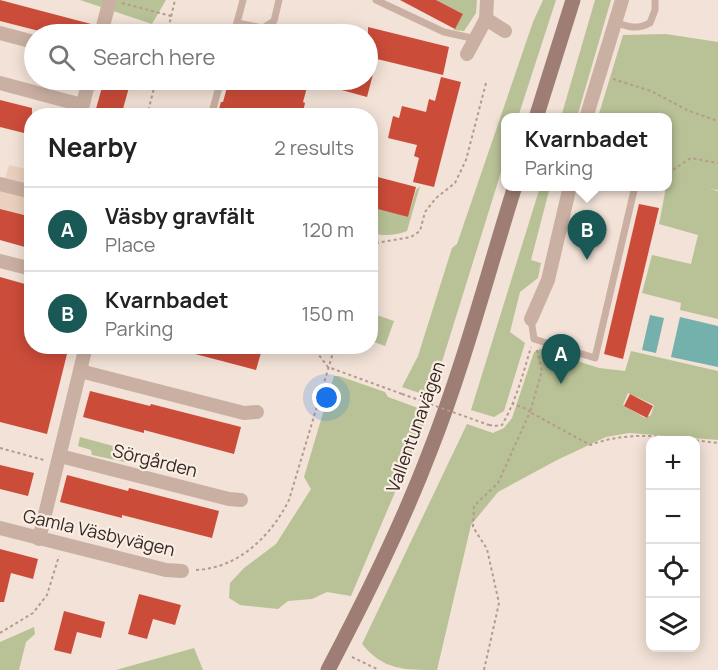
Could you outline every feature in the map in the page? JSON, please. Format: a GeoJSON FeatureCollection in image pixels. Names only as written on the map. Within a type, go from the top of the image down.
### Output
{"type":"FeatureCollection","features":[{"type":"Feature","properties":{"kind":"main road"},"geometry":{"type":"LineString","coordinates":[[537,113],[573,0]]}},
{"type":"Feature","properties":{"kind":"main road","name":"Vallentunavägen"},"geometry":{"type":"LineString","coordinates":[[328,670],[391,546],[431,451],[458,372],[513,191]]}},
{"type":"Feature","properties":{"kind":"street"},"geometry":{"type":"LineString","coordinates":[[467,54],[486,19],[487,0]]}},
{"type":"Feature","properties":{"kind":"street"},"geometry":{"type":"LineString","coordinates":[[587,113],[622,0]]}},
{"type":"Feature","properties":{"kind":"street"},"geometry":{"type":"LineString","coordinates":[[104,24],[109,3]]}},
{"type":"Feature","properties":{"kind":"street"},"geometry":{"type":"LineString","coordinates":[[486,19],[504,31]]}},
{"type":"Feature","properties":{"kind":"street"},"geometry":{"type":"LineString","coordinates":[[0,33],[24,39]]}},
{"type":"Feature","properties":{"kind":"street"},"geometry":{"type":"LineString","coordinates":[[0,83],[75,108]]}},
{"type":"Feature","properties":{"kind":"street"},"geometry":{"type":"LineString","coordinates":[[82,108],[86,90]]}},
{"type":"Feature","properties":{"kind":"street"},"geometry":{"type":"LineString","coordinates":[[0,184],[24,190]]}},
{"type":"Feature","properties":{"kind":"street"},"geometry":{"type":"LineString","coordinates":[[531,319],[548,280],[569,191]]}},
{"type":"Feature","properties":{"kind":"street"},"geometry":{"type":"LineString","coordinates":[[0,261],[24,267]]}},
{"type":"Feature","properties":{"kind":"street"},"geometry":{"type":"LineString","coordinates":[[39,538],[84,354]]}},
{"type":"Feature","properties":{"kind":"street"},"geometry":{"type":"LineString","coordinates":[[80,371],[244,413],[257,412]]}},
{"type":"Feature","properties":{"kind":"street","name":"Sörgården"},"geometry":{"type":"LineString","coordinates":[[59,460],[241,500]]}},
{"type":"Feature","properties":{"kind":"street","name":"Gamla Väsbyvägen"},"geometry":{"type":"LineString","coordinates":[[0,528],[166,570],[182,571]]}},
{"type":"Feature","properties":{"kind":"lane"},"geometry":{"type":"LineString","coordinates":[[242,24],[237,23],[243,0]]}},
{"type":"Feature","properties":{"kind":"lane"},"geometry":{"type":"LineString","coordinates":[[269,24],[274,21],[279,0]]}},
{"type":"Feature","properties":{"kind":"lane"},"geometry":{"type":"LineString","coordinates":[[376,0],[444,32],[476,39]]}},
{"type":"Feature","properties":{"kind":"lane"},"geometry":{"type":"LineString","coordinates":[[614,22],[628,27],[641,28],[650,23],[655,10],[655,0]]}},
{"type":"Feature","properties":{"kind":"lane"},"geometry":{"type":"LineString","coordinates":[[213,108],[218,90]]}},
{"type":"Feature","properties":{"kind":"lane"},"geometry":{"type":"LineString","coordinates":[[531,319],[534,339],[595,358],[634,191]]}},
{"type":"Feature","properties":{"kind":"path"},"geometry":{"type":"LineString","coordinates":[[169,24],[175,0]]}},
{"type":"Feature","properties":{"kind":"path"},"geometry":{"type":"LineString","coordinates":[[109,3],[117,2],[171,16]]}},
{"type":"Feature","properties":{"kind":"path"},"geometry":{"type":"LineString","coordinates":[[598,74],[651,90],[689,111],[718,121]]}},
{"type":"Feature","properties":{"kind":"path"},"geometry":{"type":"LineString","coordinates":[[378,243],[411,237],[420,231],[425,212],[436,198],[454,183],[466,160],[486,83]]}},
{"type":"Feature","properties":{"kind":"path"},"geometry":{"type":"LineString","coordinates":[[149,108],[154,90]]}},
{"type":"Feature","properties":{"kind":"path"},"geometry":{"type":"LineString","coordinates":[[672,170],[691,158],[718,163]]}},
{"type":"Feature","properties":{"kind":"path"},"geometry":{"type":"LineString","coordinates":[[318,354],[328,367],[494,426],[502,425],[513,404],[534,339]]}},
{"type":"Feature","properties":{"kind":"path"},"geometry":{"type":"LineString","coordinates":[[484,670],[499,603],[487,549],[473,526],[474,506],[498,483],[530,412],[543,371],[534,339]]}},
{"type":"Feature","properties":{"kind":"path","name":"Gamla Väsbyvägen"},"geometry":{"type":"LineString","coordinates":[[182,571],[208,569],[225,563],[257,545],[272,528],[289,500],[332,354]]}},
{"type":"Feature","properties":{"kind":"path"},"geometry":{"type":"LineString","coordinates":[[513,404],[527,409],[590,446],[607,439],[630,435],[718,443]]}},
{"type":"Feature","properties":{"kind":"path"},"geometry":{"type":"LineString","coordinates":[[0,448],[59,460]]}},
{"type":"Feature","properties":{"kind":"path"},"geometry":{"type":"LineString","coordinates":[[0,633],[33,613],[47,595],[62,544]]}},
{"type":"Feature","properties":{"kind":"path"},"geometry":{"type":"LineString","coordinates":[[338,650],[379,670]]}},
{"type":"Feature","properties":{"kind":"green space"},"geometry":{"type":"Polygon","coordinates":[[[80,0],[166,0],[152,24],[80,0]]]}},
{"type":"Feature","properties":{"kind":"green space"},"geometry":{"type":"Polygon","coordinates":[[[436,0],[477,0],[476,13],[464,31],[454,30],[463,14],[436,0]]]}},
{"type":"Feature","properties":{"kind":"green space"},"geometry":{"type":"Polygon","coordinates":[[[543,0],[556,0],[519,113],[502,113],[533,22],[543,0]]]}},
{"type":"Feature","properties":{"kind":"green space"},"geometry":{"type":"Polygon","coordinates":[[[595,0],[611,0],[578,113],[562,113],[595,0]]]}},
{"type":"Feature","properties":{"kind":"green space"},"geometry":{"type":"Polygon","coordinates":[[[666,34],[718,42],[718,190],[709,189],[718,191],[718,319],[680,310],[681,303],[642,293],[652,255],[691,264],[698,235],[659,224],[665,191],[672,191],[672,113],[599,113],[623,35],[666,34]]]}},
{"type":"Feature","properties":{"kind":"green space"},"geometry":{"type":"Polygon","coordinates":[[[501,115],[501,172],[431,397],[402,387],[418,356],[452,248],[457,244],[501,115]]]}},
{"type":"Feature","properties":{"kind":"green space"},"geometry":{"type":"Polygon","coordinates":[[[420,186],[407,231],[398,234],[378,235],[378,209],[408,217],[416,190],[420,186]]]}},
{"type":"Feature","properties":{"kind":"green space"},"geometry":{"type":"Polygon","coordinates":[[[539,191],[549,191],[531,260],[541,263],[538,278],[520,292],[510,332],[525,343],[504,411],[494,417],[471,410],[539,191]]]}},
{"type":"Feature","properties":{"kind":"green space"},"geometry":{"type":"Polygon","coordinates":[[[378,315],[394,321],[385,346],[378,344],[378,315]]]}},
{"type":"Feature","properties":{"kind":"green space"},"geometry":{"type":"Polygon","coordinates":[[[540,349],[599,368],[625,371],[631,351],[718,371],[718,440],[700,439],[700,436],[629,433],[606,437],[498,492],[471,525],[437,670],[404,669],[386,664],[362,644],[467,424],[493,433],[504,428],[512,418],[534,352],[540,349]],[[628,393],[623,405],[645,418],[651,415],[654,405],[628,393]]]}},
{"type":"Feature","properties":{"kind":"green space"},"geometry":{"type":"Polygon","coordinates":[[[334,376],[385,392],[388,397],[429,412],[351,596],[327,592],[312,599],[288,601],[278,609],[240,605],[229,598],[230,583],[244,568],[276,544],[311,489],[304,477],[334,376]]]}},
{"type":"Feature","properties":{"kind":"green space"},"geometry":{"type":"Polygon","coordinates":[[[80,437],[128,450],[125,462],[92,455],[91,450],[78,446],[80,437]]]}},
{"type":"Feature","properties":{"kind":"green space"},"geometry":{"type":"Polygon","coordinates":[[[34,627],[35,634],[26,642],[19,670],[0,670],[0,642],[34,627]]]}},
{"type":"Feature","properties":{"kind":"green space"},"geometry":{"type":"Polygon","coordinates":[[[194,648],[203,670],[116,670],[194,648]]]}},
{"type":"Feature","properties":{"kind":"shaded area"},"geometry":{"type":"Polygon","coordinates":[[[9,165],[24,169],[24,215],[0,209],[0,182],[4,182],[9,165]]]}},
{"type":"Feature","properties":{"kind":"water"},"geometry":{"type":"Polygon","coordinates":[[[650,315],[664,318],[656,353],[642,350],[650,315]]]}},
{"type":"Feature","properties":{"kind":"water"},"geometry":{"type":"Polygon","coordinates":[[[680,317],[718,326],[718,367],[671,357],[680,317]]]}},
{"type":"Feature","properties":{"kind":"building"},"geometry":{"type":"Polygon","coordinates":[[[0,0],[91,24],[24,24],[24,27],[0,21],[0,0]]]}},
{"type":"Feature","properties":{"kind":"building"},"geometry":{"type":"Polygon","coordinates":[[[400,0],[436,0],[463,14],[455,29],[400,0]]]}},
{"type":"Feature","properties":{"kind":"building"},"geometry":{"type":"Polygon","coordinates":[[[378,29],[449,47],[443,75],[378,59],[378,29]]]}},
{"type":"Feature","properties":{"kind":"building"},"geometry":{"type":"Polygon","coordinates":[[[441,77],[461,82],[434,187],[413,182],[419,158],[414,156],[417,145],[388,138],[393,116],[399,118],[402,106],[426,112],[429,99],[435,101],[441,77]]]}},
{"type":"Feature","properties":{"kind":"building"},"geometry":{"type":"Polygon","coordinates":[[[101,90],[128,90],[123,108],[96,108],[101,90]]]}},
{"type":"Feature","properties":{"kind":"building"},"geometry":{"type":"Polygon","coordinates":[[[226,90],[306,90],[304,108],[219,108],[226,90]]]}},
{"type":"Feature","properties":{"kind":"building"},"geometry":{"type":"Polygon","coordinates":[[[342,90],[369,90],[367,97],[342,90]]]}},
{"type":"Feature","properties":{"kind":"building"},"geometry":{"type":"Polygon","coordinates":[[[0,100],[32,108],[24,108],[24,133],[0,127],[0,100]]]}},
{"type":"Feature","properties":{"kind":"building"},"geometry":{"type":"Polygon","coordinates":[[[378,177],[416,187],[408,217],[378,209],[378,177]]]}},
{"type":"Feature","properties":{"kind":"building"},"geometry":{"type":"Polygon","coordinates":[[[639,204],[659,208],[623,359],[604,354],[639,204]]]}},
{"type":"Feature","properties":{"kind":"building"},"geometry":{"type":"Polygon","coordinates":[[[0,209],[24,215],[24,247],[0,240],[0,209]]]}},
{"type":"Feature","properties":{"kind":"building"},"geometry":{"type":"Polygon","coordinates":[[[0,277],[24,284],[24,354],[67,354],[47,434],[0,422],[0,277]]]}},
{"type":"Feature","properties":{"kind":"building"},"geometry":{"type":"Polygon","coordinates":[[[195,354],[261,354],[256,370],[195,354]]]}},
{"type":"Feature","properties":{"kind":"building"},"geometry":{"type":"Polygon","coordinates":[[[90,391],[241,427],[234,454],[144,430],[144,433],[83,417],[90,391]]]}},
{"type":"Feature","properties":{"kind":"building"},"geometry":{"type":"Polygon","coordinates":[[[630,394],[653,406],[647,418],[624,406],[630,394]]]}},
{"type":"Feature","properties":{"kind":"building"},"geometry":{"type":"Polygon","coordinates":[[[0,465],[34,473],[28,496],[0,489],[0,465]]]}},
{"type":"Feature","properties":{"kind":"building"},"geometry":{"type":"Polygon","coordinates":[[[67,475],[219,511],[212,538],[60,502],[67,475]]]}},
{"type":"Feature","properties":{"kind":"building"},"geometry":{"type":"Polygon","coordinates":[[[0,549],[38,559],[33,579],[11,573],[4,602],[0,602],[0,549]]]}},
{"type":"Feature","properties":{"kind":"building"},"geometry":{"type":"Polygon","coordinates":[[[139,594],[181,605],[175,625],[153,619],[147,639],[128,634],[139,594]]]}},
{"type":"Feature","properties":{"kind":"building"},"geometry":{"type":"Polygon","coordinates":[[[64,611],[105,622],[101,638],[77,632],[71,654],[54,650],[64,611]]]}},
{"type":"Feature","properties":{"kind":"place","name":"Kvarnbadet"},"geometry":{"type":"Point","coordinates":[587,260]}},
{"type":"Feature","properties":{"kind":"place","name":"Väsby gravfält"},"geometry":{"type":"Point","coordinates":[561,384]}}]}
